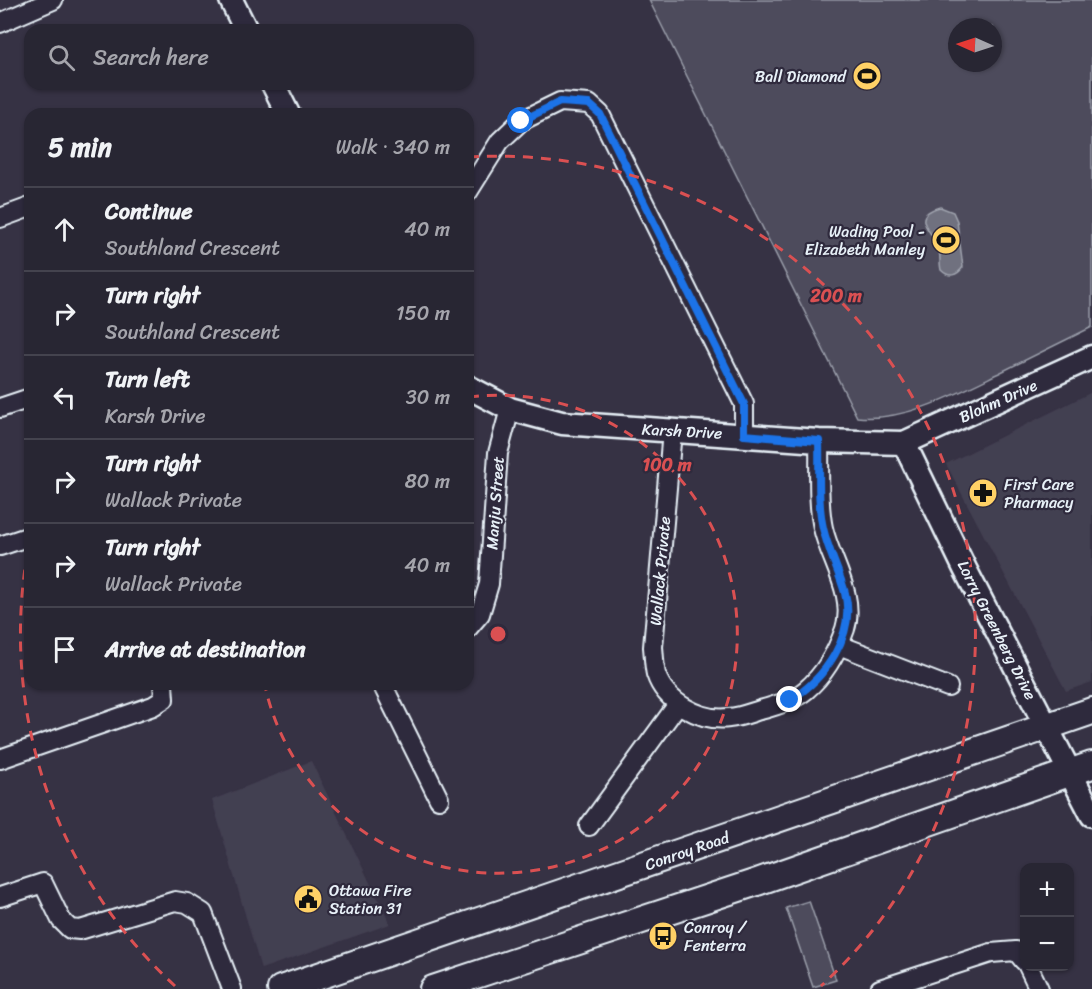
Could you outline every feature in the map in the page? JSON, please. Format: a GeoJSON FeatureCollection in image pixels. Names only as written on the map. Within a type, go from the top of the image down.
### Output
{"type":"FeatureCollection","features":[{"type":"Feature","properties":{"kind":"main road","name":"Conroy Road"},"geometry":{"type":"LineString","coordinates":[[281,989],[319,983],[1092,711]]}},
{"type":"Feature","properties":{"kind":"main road"},"geometry":{"type":"LineString","coordinates":[[433,989],[757,882],[1082,769]]}},
{"type":"Feature","properties":{"kind":"street"},"geometry":{"type":"LineString","coordinates":[[0,23],[53,0]]}},
{"type":"Feature","properties":{"kind":"street"},"geometry":{"type":"LineString","coordinates":[[231,0],[243,24]]}},
{"type":"Feature","properties":{"kind":"street"},"geometry":{"type":"LineString","coordinates":[[276,90],[285,108]]}},
{"type":"Feature","properties":{"kind":"street"},"geometry":{"type":"LineString","coordinates":[[474,182],[500,141],[521,121],[560,102],[589,104],[600,114],[744,404],[744,435]]}},
{"type":"Feature","properties":{"kind":"street"},"geometry":{"type":"LineString","coordinates":[[0,218],[24,209]]}},
{"type":"Feature","properties":{"kind":"street","name":"Blohm Drive"},"geometry":{"type":"LineString","coordinates":[[904,443],[1092,357]]}},
{"type":"Feature","properties":{"kind":"street","name":"Karsh Drive"},"geometry":{"type":"LineString","coordinates":[[474,390],[510,409],[562,423],[819,441],[904,443]]}},
{"type":"Feature","properties":{"kind":"street"},"geometry":{"type":"LineString","coordinates":[[0,408],[24,400]]}},
{"type":"Feature","properties":{"kind":"street","name":"Manju Street"},"geometry":{"type":"LineString","coordinates":[[474,621],[480,614],[489,584],[498,453],[510,409]]}},
{"type":"Feature","properties":{"kind":"street","name":"Wallack Private"},"geometry":{"type":"LineString","coordinates":[[672,431],[653,647],[656,674],[664,690],[678,704],[713,718],[728,718],[775,706],[806,690],[834,656],[846,626],[845,594],[823,528],[820,502],[819,441]]}},
{"type":"Feature","properties":{"kind":"street","name":"Lorry Greenberg Drive"},"geometry":{"type":"LineString","coordinates":[[904,443],[965,569],[1048,727],[1082,769],[1092,816]]}},
{"type":"Feature","properties":{"kind":"street"},"geometry":{"type":"LineString","coordinates":[[0,546],[24,538]]}},
{"type":"Feature","properties":{"kind":"street"},"geometry":{"type":"LineString","coordinates":[[838,645],[948,687]]}},
{"type":"Feature","properties":{"kind":"street"},"geometry":{"type":"LineString","coordinates":[[0,759],[153,706],[164,699],[163,690]]}},
{"type":"Feature","properties":{"kind":"street"},"geometry":{"type":"LineString","coordinates":[[385,690],[439,799]]}},
{"type":"Feature","properties":{"kind":"street"},"geometry":{"type":"LineString","coordinates":[[589,826],[678,704]]}},
{"type":"Feature","properties":{"kind":"street"},"geometry":{"type":"LineString","coordinates":[[0,897],[43,884],[61,920],[70,929],[80,930],[175,901],[188,903],[203,913],[232,989]]}},
{"type":"Feature","properties":{"kind":"street"},"geometry":{"type":"LineString","coordinates":[[880,989],[991,953],[1016,951],[1020,956]]}},
{"type":"Feature","properties":{"kind":"street"},"geometry":{"type":"LineString","coordinates":[[1030,971],[1039,989]]}},
{"type":"Feature","properties":{"kind":"shaded area"},"geometry":{"type":"Polygon","coordinates":[[[649,0],[1092,0],[1092,327],[967,389],[931,404],[894,415],[857,417],[649,0]]]}},
{"type":"Feature","properties":{"kind":"shaded area"},"geometry":{"type":"Polygon","coordinates":[[[1092,392],[1092,682],[1066,691],[946,464],[1092,392]]]}},
{"type":"Feature","properties":{"kind":"shaded area"},"geometry":{"type":"Polygon","coordinates":[[[311,761],[390,924],[261,969],[212,800],[311,761]]]}},
{"type":"Feature","properties":{"kind":"shaded area"},"geometry":{"type":"Polygon","coordinates":[[[809,901],[836,980],[813,987],[786,908],[809,901]]]}},
{"type":"Feature","properties":{"kind":"water","name":"Wading Pool - Elizabeth Manley"},"geometry":{"type":"Polygon","coordinates":[[[940,207],[953,212],[957,221],[963,267],[953,275],[941,270],[938,246],[924,220],[925,215],[940,207]]]}},
{"type":"Feature","properties":{"kind":"place","name":"Ball Diamond"},"geometry":{"type":"Point","coordinates":[867,76]}},
{"type":"Feature","properties":{"kind":"place","name":"Wading Pool - Elizabeth Manley"},"geometry":{"type":"Point","coordinates":[946,240]}},
{"type":"Feature","properties":{"kind":"place","name":"First Care Pharmacy"},"geometry":{"type":"Point","coordinates":[983,493]}},
{"type":"Feature","properties":{"kind":"place","name":"Ottawa Fire Station 31"},"geometry":{"type":"Point","coordinates":[308,899]}},
{"type":"Feature","properties":{"kind":"place","name":"Conroy / Fenterra"},"geometry":{"type":"Point","coordinates":[663,936]}},
{"type":"Feature","properties":{"kind":"route"},"geometry":{"type":"LineString","coordinates":[[521,121],[560,102],[589,104],[600,114],[744,404],[744,435],[819,441],[820,502],[823,528],[845,594],[846,626],[834,656],[806,690],[790,700]]}}]}
